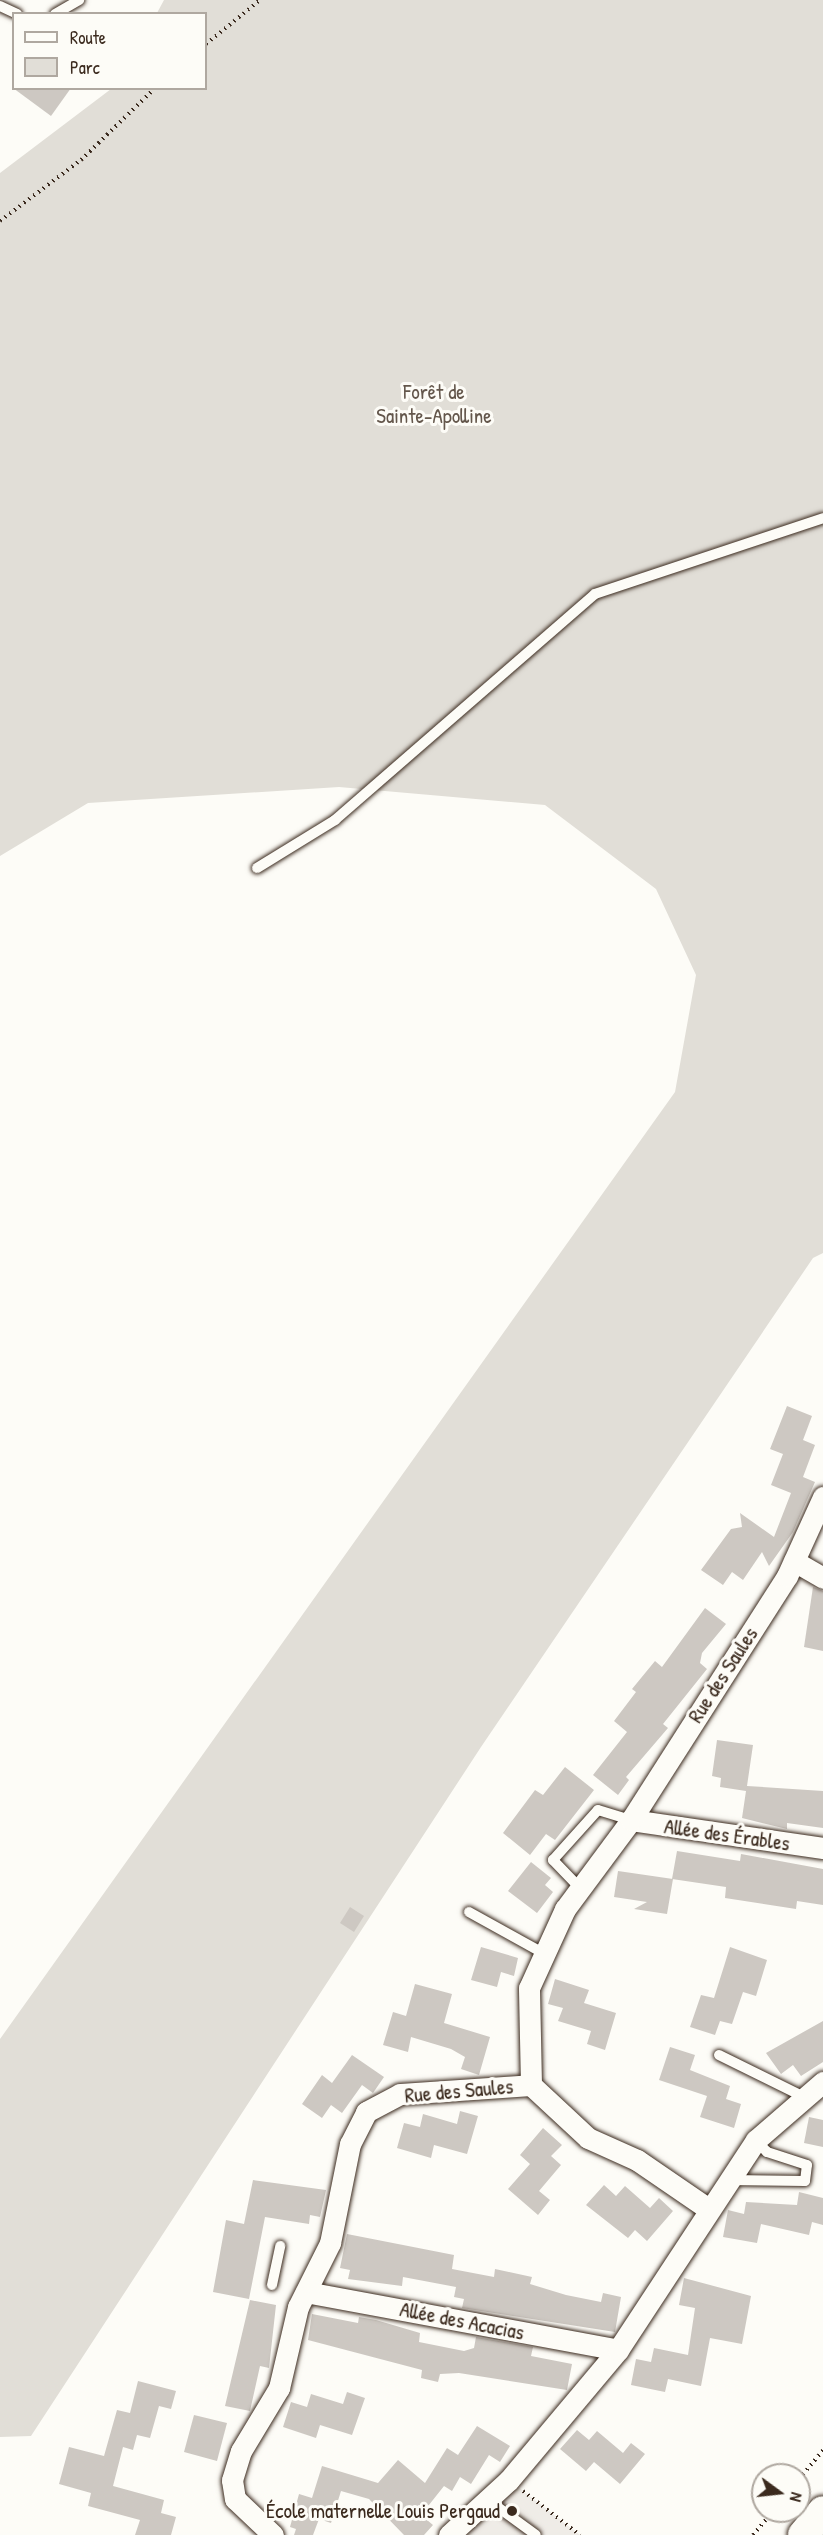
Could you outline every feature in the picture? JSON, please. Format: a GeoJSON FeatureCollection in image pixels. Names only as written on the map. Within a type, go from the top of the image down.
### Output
{"type":"FeatureCollection","features":[{"type":"Feature","properties":{"kind":"main road"},"geometry":{"type":"LineString","coordinates":[[803,2535],[823,2511]]}},
{"type":"Feature","properties":{"kind":"street","name":"Rue des Saules"},"geometry":{"type":"LineString","coordinates":[[273,2535],[235,2499],[232,2480],[241,2451],[279,2388],[306,2292],[330,2242],[351,2144],[366,2112],[400,2094],[531,2085],[529,1988],[543,1953],[580,1888],[631,1820],[794,1561],[823,1497]]}},
{"type":"Feature","properties":{"kind":"street"},"geometry":{"type":"LineString","coordinates":[[794,1561],[823,1578]]}},
{"type":"Feature","properties":{"kind":"street","name":"Allée des Érables"},"geometry":{"type":"LineString","coordinates":[[631,1820],[823,1848]]}},
{"type":"Feature","properties":{"kind":"street"},"geometry":{"type":"LineString","coordinates":[[449,2535],[508,2480],[618,2350],[706,2208],[756,2140],[823,2082]]}},
{"type":"Feature","properties":{"kind":"street"},"geometry":{"type":"LineString","coordinates":[[531,2085],[588,2138],[637,2160],[706,2208]]}},
{"type":"Feature","properties":{"kind":"street","name":"Allée des Acacias"},"geometry":{"type":"LineString","coordinates":[[306,2292],[618,2350]]}},
{"type":"Feature","properties":{"kind":"lane"},"geometry":{"type":"LineString","coordinates":[[58,12],[79,0]]}},
{"type":"Feature","properties":{"kind":"lane"},"geometry":{"type":"LineString","coordinates":[[257,868],[335,820],[595,594],[823,518]]}},
{"type":"Feature","properties":{"kind":"lane"},"geometry":{"type":"LineString","coordinates":[[580,1888],[553,1860],[598,1810],[631,1820]]}},
{"type":"Feature","properties":{"kind":"lane"},"geometry":{"type":"LineString","coordinates":[[469,1912],[543,1953]]}},
{"type":"Feature","properties":{"kind":"lane"},"geometry":{"type":"LineString","coordinates":[[719,2055],[804,2097]]}},
{"type":"Feature","properties":{"kind":"lane"},"geometry":{"type":"LineString","coordinates":[[727,2180],[805,2181],[807,2165],[767,2152],[756,2140]]}},
{"type":"Feature","properties":{"kind":"lane"},"geometry":{"type":"LineString","coordinates":[[272,2285],[280,2246]]}},
{"type":"Feature","properties":{"kind":"lane"},"geometry":{"type":"LineString","coordinates":[[488,2500],[536,2535]]}},
{"type":"Feature","properties":{"kind":"path"},"geometry":{"type":"LineString","coordinates":[[207,43],[260,0]]}},
{"type":"Feature","properties":{"kind":"path"},"geometry":{"type":"LineString","coordinates":[[0,221],[81,160],[153,90]]}},
{"type":"Feature","properties":{"kind":"path"},"geometry":{"type":"LineString","coordinates":[[811,2464],[823,2450]]}},
{"type":"Feature","properties":{"kind":"path"},"geometry":{"type":"LineString","coordinates":[[508,2480],[580,2535]]}},
{"type":"Feature","properties":{"kind":"path"},"geometry":{"type":"LineString","coordinates":[[753,2535],[763,2523]]}},
{"type":"Feature","properties":{"kind":"shaded area","name":"École maternelle Louis Pergaud"},"geometry":{"type":"Polygon","coordinates":[[[509,2480],[580,2535],[449,2535],[509,2480]]]}},
{"type":"Feature","properties":{"kind":"green space","name":"Forêt de Sainte-Apolline"},"geometry":{"type":"Polygon","coordinates":[[[164,0],[823,0],[823,1253],[813,1258],[481,1747],[31,2436],[0,2437],[0,2039],[675,1092],[696,975],[656,889],[545,805],[339,787],[88,803],[0,856],[0,173],[110,90],[207,90],[207,12],[158,12],[164,0]]]}},
{"type":"Feature","properties":{"kind":"building"},"geometry":{"type":"Polygon","coordinates":[[[16,90],[70,90],[51,116],[16,90]]]}},
{"type":"Feature","properties":{"kind":"building"},"geometry":{"type":"Polygon","coordinates":[[[787,1406],[812,1416],[803,1440],[815,1445],[803,1477],[815,1482],[793,1532],[769,1566],[762,1552],[743,1580],[732,1572],[723,1585],[701,1570],[731,1529],[742,1527],[740,1513],[774,1537],[791,1493],[771,1485],[783,1454],[770,1449],[787,1406]]]}},
{"type":"Feature","properties":{"kind":"building"},"geometry":{"type":"Polygon","coordinates":[[[813,1587],[823,1591],[823,1651],[804,1647],[813,1587]]]}},
{"type":"Feature","properties":{"kind":"building"},"geometry":{"type":"Polygon","coordinates":[[[705,1608],[726,1624],[702,1653],[700,1663],[707,1669],[663,1724],[668,1728],[626,1777],[629,1780],[618,1795],[593,1775],[627,1732],[614,1721],[636,1692],[632,1689],[655,1661],[662,1667],[705,1608]]]}},
{"type":"Feature","properties":{"kind":"building"},"geometry":{"type":"Polygon","coordinates":[[[717,1740],[753,1745],[747,1786],[823,1791],[823,1828],[787,1823],[787,1829],[742,1818],[746,1791],[720,1787],[721,1778],[712,1776],[717,1740]]]}},
{"type":"Feature","properties":{"kind":"building"},"geometry":{"type":"Polygon","coordinates":[[[565,1767],[594,1790],[555,1840],[546,1834],[530,1855],[503,1833],[535,1790],[543,1795],[565,1767]]]}},
{"type":"Feature","properties":{"kind":"building"},"geometry":{"type":"Polygon","coordinates":[[[677,1851],[740,1861],[741,1854],[823,1869],[823,1905],[797,1901],[796,1909],[725,1898],[726,1887],[672,1879],[677,1851]]]}},
{"type":"Feature","properties":{"kind":"building"},"geometry":{"type":"Polygon","coordinates":[[[531,1862],[551,1878],[545,1885],[553,1892],[537,1913],[508,1891],[531,1862]]]}},
{"type":"Feature","properties":{"kind":"building"},"geometry":{"type":"Polygon","coordinates":[[[618,1871],[673,1879],[667,1914],[634,1909],[647,1902],[614,1897],[618,1871]]]}},
{"type":"Feature","properties":{"kind":"building"},"geometry":{"type":"Polygon","coordinates":[[[350,1907],[364,1916],[354,1932],[340,1923],[350,1907]]]}},
{"type":"Feature","properties":{"kind":"building"},"geometry":{"type":"Polygon","coordinates":[[[481,1947],[518,1958],[514,1976],[501,1972],[497,1987],[471,1980],[481,1947]]]}},
{"type":"Feature","properties":{"kind":"building"},"geometry":{"type":"Polygon","coordinates":[[[730,1947],[767,1960],[756,1996],[743,1992],[732,2024],[720,2021],[715,2035],[690,2027],[701,1995],[714,1998],[730,1947]]]}},
{"type":"Feature","properties":{"kind":"building"},"geometry":{"type":"Polygon","coordinates":[[[555,1979],[589,1990],[584,2003],[616,2013],[605,2050],[587,2044],[591,2031],[558,2021],[563,2008],[548,2004],[555,1979]]]}},
{"type":"Feature","properties":{"kind":"building"},"geometry":{"type":"Polygon","coordinates":[[[415,1984],[452,1994],[444,2023],[490,2037],[479,2075],[461,2069],[465,2057],[451,2049],[411,2037],[408,2052],[383,2045],[393,2012],[406,2016],[415,1984]]]}},
{"type":"Feature","properties":{"kind":"building"},"geometry":{"type":"Polygon","coordinates":[[[823,2021],[823,2062],[801,2076],[793,2065],[781,2074],[766,2053],[823,2021]]]}},
{"type":"Feature","properties":{"kind":"building"},"geometry":{"type":"Polygon","coordinates":[[[670,2047],[695,2055],[690,2070],[730,2086],[726,2099],[741,2104],[734,2128],[700,2117],[707,2096],[659,2080],[670,2047]]]}},
{"type":"Feature","properties":{"kind":"building"},"geometry":{"type":"Polygon","coordinates":[[[352,2055],[384,2077],[373,2093],[362,2085],[342,2113],[331,2105],[322,2118],[302,2104],[322,2075],[332,2083],[352,2055]]]}},
{"type":"Feature","properties":{"kind":"building"},"geometry":{"type":"Polygon","coordinates":[[[460,2111],[478,2116],[467,2154],[434,2145],[431,2158],[397,2148],[404,2123],[420,2127],[423,2114],[457,2124],[460,2111]]]}},
{"type":"Feature","properties":{"kind":"building"},"geometry":{"type":"Polygon","coordinates":[[[809,2117],[823,2120],[823,2147],[804,2143],[809,2117]]]}},
{"type":"Feature","properties":{"kind":"building"},"geometry":{"type":"Polygon","coordinates":[[[543,2128],[562,2145],[551,2156],[561,2165],[539,2191],[550,2200],[538,2215],[508,2189],[530,2164],[520,2155],[543,2128]]]}},
{"type":"Feature","properties":{"kind":"building"},"geometry":{"type":"Polygon","coordinates":[[[253,2180],[326,2190],[320,2217],[310,2215],[309,2224],[265,2217],[249,2299],[213,2292],[226,2220],[244,2224],[253,2180]]]}},
{"type":"Feature","properties":{"kind":"building"},"geometry":{"type":"Polygon","coordinates":[[[604,2185],[616,2196],[625,2186],[650,2208],[659,2198],[673,2211],[647,2241],[635,2230],[628,2238],[586,2205],[604,2185]]]}},
{"type":"Feature","properties":{"kind":"building"},"geometry":{"type":"Polygon","coordinates":[[[799,2192],[823,2198],[823,2225],[812,2222],[809,2235],[761,2224],[757,2243],[723,2237],[728,2210],[744,2214],[746,2202],[797,2205],[799,2192]]]}},
{"type":"Feature","properties":{"kind":"building"},"geometry":{"type":"Polygon","coordinates":[[[347,2234],[454,2255],[452,2269],[494,2277],[495,2269],[532,2277],[530,2284],[566,2295],[601,2302],[603,2293],[621,2297],[615,2332],[462,2308],[464,2299],[454,2297],[456,2287],[403,2277],[402,2286],[348,2279],[350,2270],[340,2268],[347,2234]]]}},
{"type":"Feature","properties":{"kind":"building"},"geometry":{"type":"Polygon","coordinates":[[[684,2278],[751,2296],[742,2344],[710,2338],[701,2386],[668,2379],[665,2392],[631,2385],[636,2359],[651,2362],[654,2348],[688,2355],[695,2308],[679,2305],[684,2278]]]}},
{"type":"Feature","properties":{"kind":"building"},"geometry":{"type":"Polygon","coordinates":[[[250,2300],[276,2305],[269,2368],[260,2366],[250,2411],[225,2406],[250,2300]]]}},
{"type":"Feature","properties":{"kind":"building"},"geometry":{"type":"Polygon","coordinates":[[[312,2314],[358,2323],[359,2317],[376,2320],[420,2333],[419,2342],[464,2351],[474,2348],[476,2337],[533,2347],[531,2356],[572,2364],[567,2390],[459,2373],[440,2374],[438,2382],[421,2378],[422,2370],[308,2340],[312,2314]]]}},
{"type":"Feature","properties":{"kind":"building"},"geometry":{"type":"Polygon","coordinates":[[[138,2381],[176,2391],[171,2409],[159,2406],[150,2438],[137,2435],[133,2450],[123,2447],[113,2486],[164,2500],[161,2513],[176,2517],[171,2535],[135,2535],[140,2520],[88,2506],[91,2493],[59,2484],[69,2447],[104,2456],[117,2410],[130,2413],[138,2381]]]}},
{"type":"Feature","properties":{"kind":"building"},"geometry":{"type":"Polygon","coordinates":[[[347,2392],[365,2398],[352,2435],[320,2425],[316,2438],[283,2427],[291,2402],[307,2407],[311,2394],[343,2404],[347,2392]]]}},
{"type":"Feature","properties":{"kind":"building"},"geometry":{"type":"Polygon","coordinates":[[[194,2415],[227,2423],[217,2461],[184,2452],[194,2415]]]}},
{"type":"Feature","properties":{"kind":"building"},"geometry":{"type":"Polygon","coordinates":[[[477,2426],[510,2446],[500,2462],[489,2455],[471,2484],[460,2477],[452,2491],[444,2486],[421,2515],[433,2525],[424,2535],[404,2535],[369,2499],[341,2491],[331,2523],[319,2519],[313,2535],[294,2535],[296,2529],[290,2527],[299,2494],[312,2498],[322,2466],[378,2483],[398,2460],[425,2483],[447,2448],[458,2455],[477,2426]]]}},
{"type":"Feature","properties":{"kind":"building"},"geometry":{"type":"Polygon","coordinates":[[[577,2430],[589,2440],[597,2431],[623,2453],[631,2443],[645,2454],[620,2484],[594,2462],[586,2471],[560,2449],[577,2430]]]}},
{"type":"Feature","properties":{"kind":"place","name":"École maternelle Louis Pergaud"},"geometry":{"type":"Point","coordinates":[512,2511]}}]}
